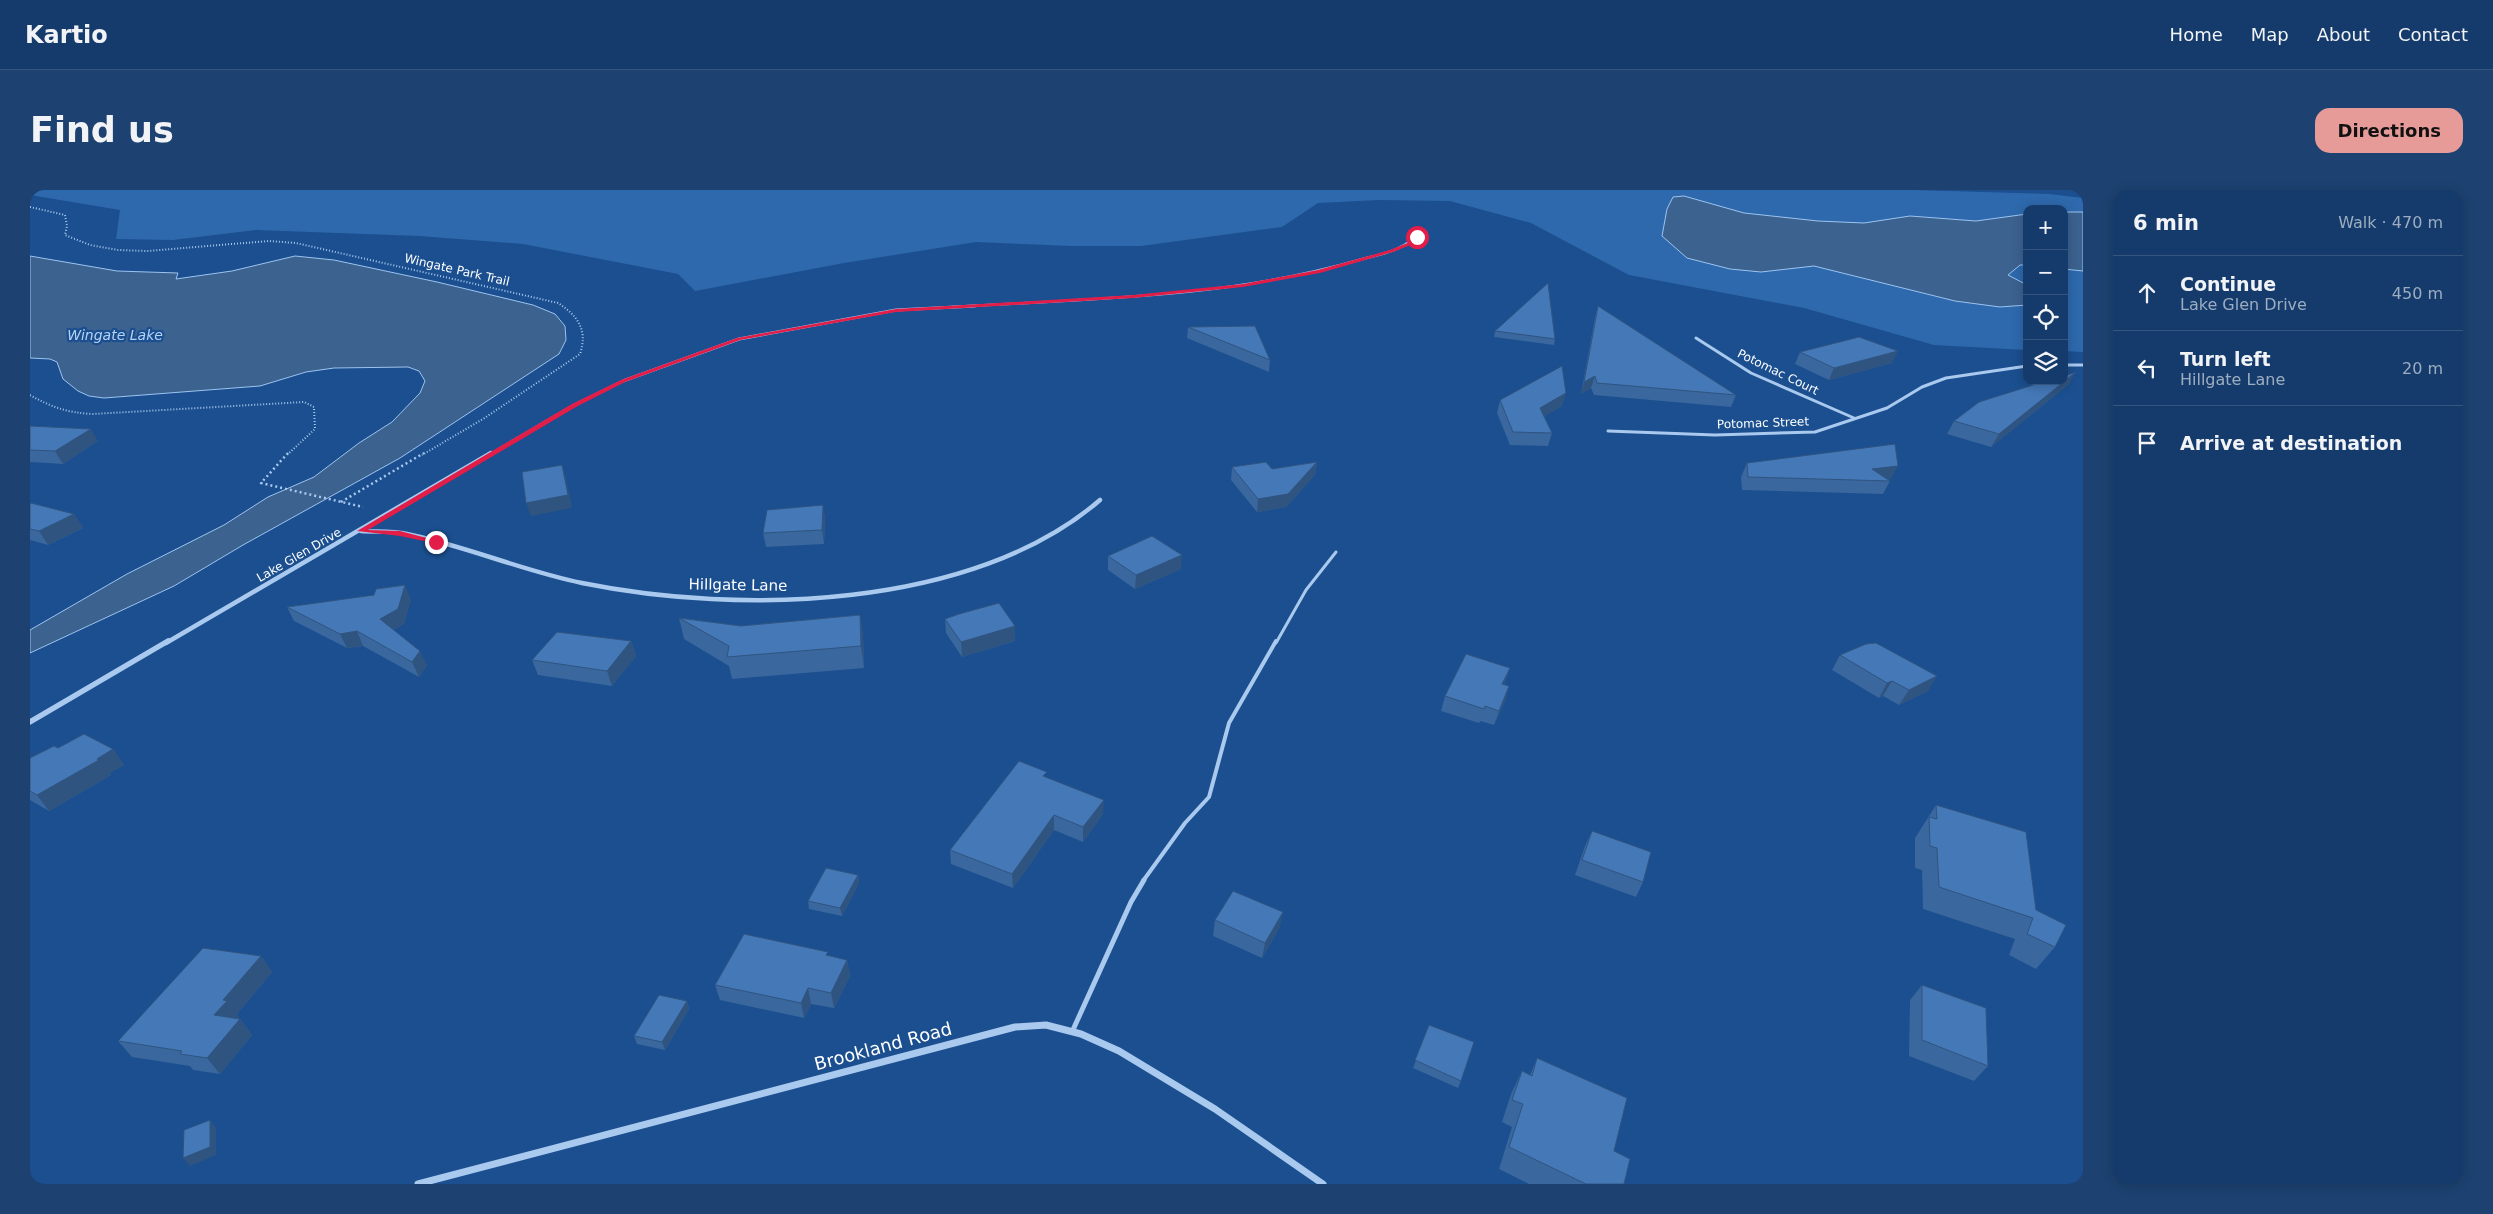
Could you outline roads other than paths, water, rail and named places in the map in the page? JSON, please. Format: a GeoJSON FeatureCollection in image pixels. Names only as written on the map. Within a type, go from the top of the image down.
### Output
{"type":"FeatureCollection","features":[{"type":"Feature","properties":{"kind":"street","name":"Lake Glen Drive"},"geometry":{"type":"LineString","coordinates":[[30,722],[522,435],[591,397],[623,381],[739,339],[896,310],[1133,297],[1243,285],[1318,272],[1392,251],[1411,243],[1419,232]]}},
{"type":"Feature","properties":{"kind":"street","name":"Potomac Court"},"geometry":{"type":"LineString","coordinates":[[1696,338],[1750,373],[1854,418]]}},
{"type":"Feature","properties":{"kind":"street"},"geometry":{"type":"LineString","coordinates":[[2068,365],[2083,365]]}},
{"type":"Feature","properties":{"kind":"street","name":"Potomac Street"},"geometry":{"type":"LineString","coordinates":[[1608,431],[1715,435],[1815,432],[1887,408],[1922,387],[1946,378],[2023,367]]}},
{"type":"Feature","properties":{"kind":"street","name":"Hillgate Lane"},"geometry":{"type":"LineString","coordinates":[[360,531],[400,534],[535,571],[632,593],[746,600],[790,599],[883,590],[981,566],[1049,538],[1075,521],[1100,500]]}},
{"type":"Feature","properties":{"kind":"street","name":"Brookland Road"},"geometry":{"type":"LineString","coordinates":[[418,1184],[1015,1027],[1046,1025],[1072,1032],[1118,1051],[1215,1109],[1323,1184]]}},
{"type":"Feature","properties":{"kind":"lane"},"geometry":{"type":"LineString","coordinates":[[1072,1032],[1131,902],[1148,873],[1185,823],[1210,797],[1229,723],[1306,590],[1336,552]]}},
{"type":"Feature","properties":{"kind":"water"},"geometry":{"type":"Polygon","coordinates":[[[1684,196],[1744,213],[1818,221],[1864,223],[1910,216],[1976,221],[2023,215],[2023,265],[2020,265],[2008,275],[2023,283],[2023,305],[2000,307],[1955,301],[1814,266],[1761,272],[1730,269],[1687,258],[1662,236],[1667,209],[1673,197],[1684,196]]]}},
{"type":"Feature","properties":{"kind":"water"},"geometry":{"type":"Polygon","coordinates":[[[2068,212],[2083,212],[2083,271],[2068,269],[2068,212]]]}},
{"type":"Feature","properties":{"kind":"water","name":"Wingate Lake"},"geometry":{"type":"Polygon","coordinates":[[[30,256],[117,271],[178,273],[176,279],[232,271],[295,256],[334,260],[533,305],[555,314],[565,326],[566,340],[559,354],[400,458],[243,545],[174,586],[30,653],[30,630],[127,574],[224,525],[268,497],[314,477],[359,443],[392,422],[420,393],[425,381],[419,371],[408,367],[334,368],[306,372],[260,386],[104,398],[89,396],[78,391],[63,379],[57,362],[50,359],[30,358],[30,256]]]}}]}
